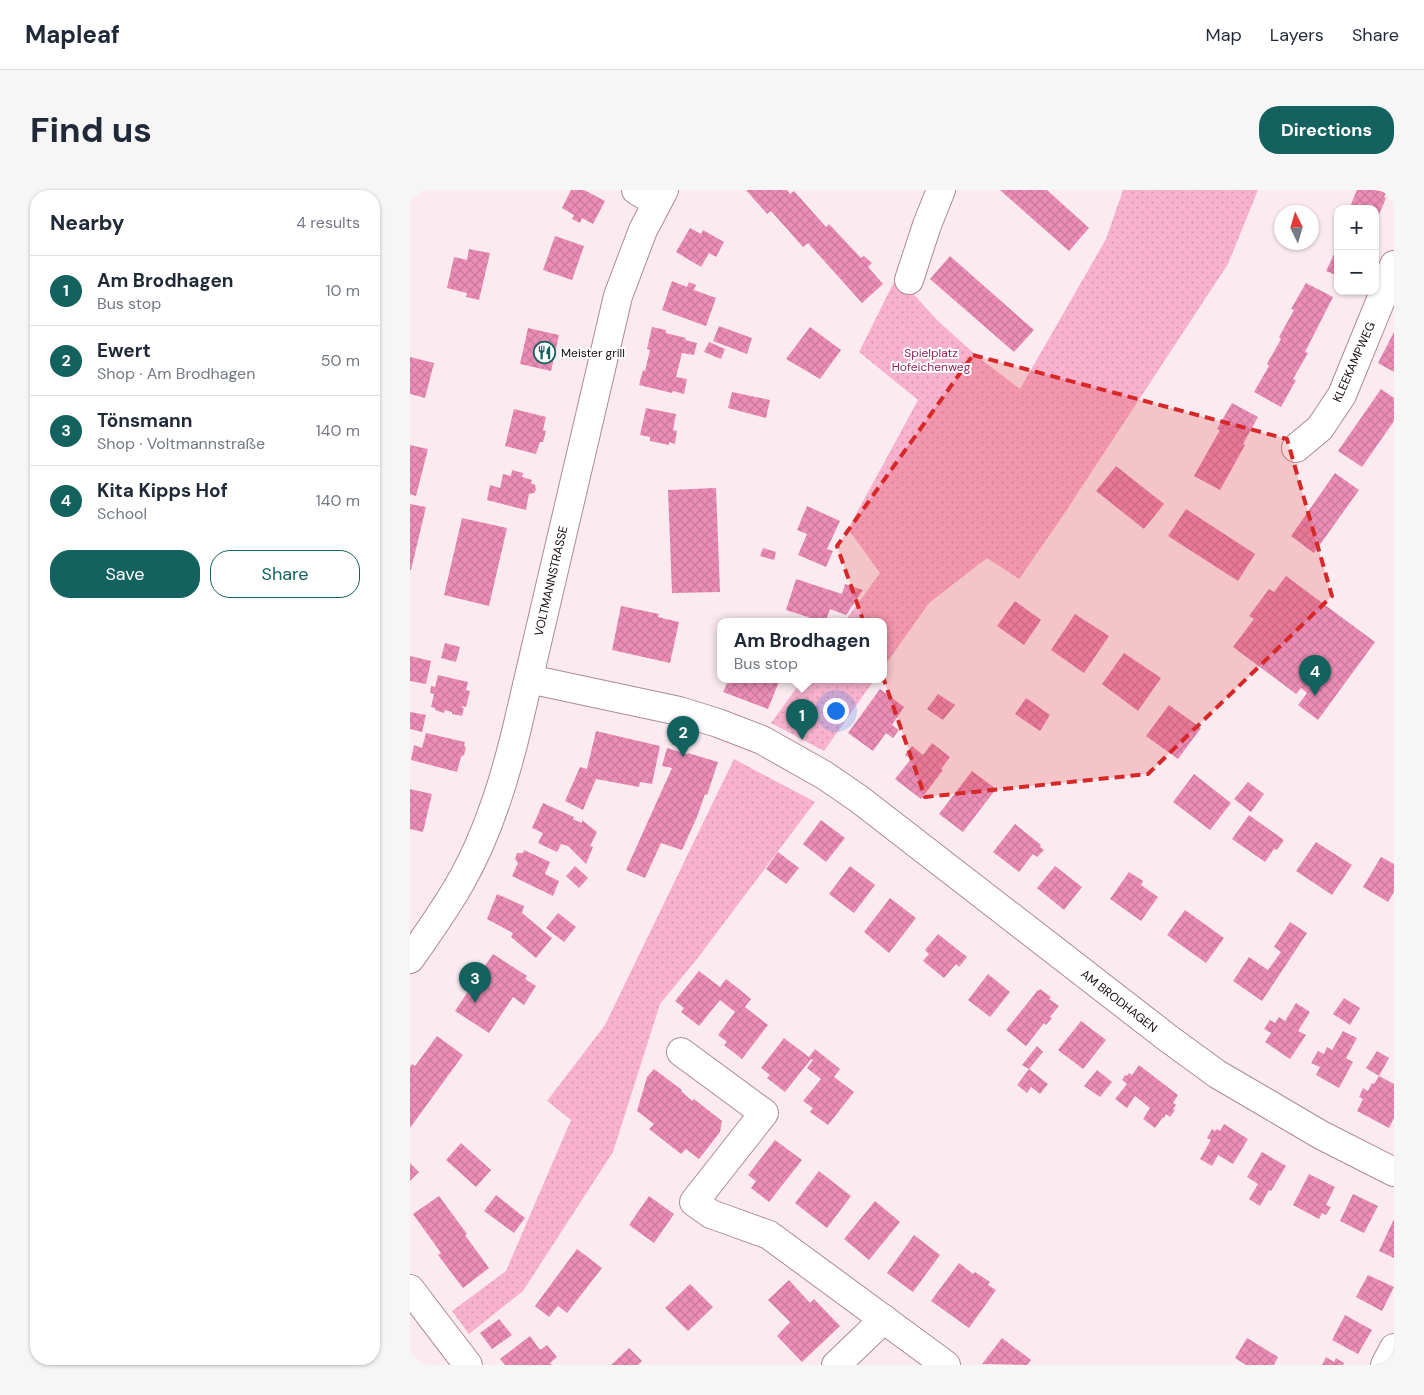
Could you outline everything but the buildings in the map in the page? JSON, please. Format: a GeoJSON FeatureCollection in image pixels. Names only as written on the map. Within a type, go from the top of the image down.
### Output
{"type":"FeatureCollection","features":[{"type":"Feature","properties":{"kind":"street"},"geometry":{"type":"LineString","coordinates":[[909,280],[941,190]]}},
{"type":"Feature","properties":{"kind":"street","name":"VOLTMANNSTRASSE"},"geometry":{"type":"LineString","coordinates":[[410,959],[453,894],[482,839],[508,766],[618,296],[637,245],[652,194]]}},
{"type":"Feature","properties":{"kind":"street","name":"KLEEKAMPWEG"},"geometry":{"type":"LineString","coordinates":[[1296,448],[1320,428],[1342,395],[1394,265]]}},
{"type":"Feature","properties":{"kind":"street","name":"AM BRODHAGEN"},"geometry":{"type":"LineString","coordinates":[[529,679],[680,711],[762,740],[808,765],[859,799],[1168,1039],[1217,1074],[1321,1135],[1394,1172]]}},
{"type":"Feature","properties":{"kind":"street"},"geometry":{"type":"LineString","coordinates":[[681,1052],[764,1114],[694,1202],[711,1214],[769,1235],[946,1365]]}},
{"type":"Feature","properties":{"kind":"street"},"geometry":{"type":"LineString","coordinates":[[410,1289],[468,1365]]}},
{"type":"Feature","properties":{"kind":"street"},"geometry":{"type":"LineString","coordinates":[[836,1365],[884,1319]]}},
{"type":"Feature","properties":{"kind":"street"},"geometry":{"type":"LineString","coordinates":[[1385,1365],[1394,1348]]}},
{"type":"Feature","properties":{"kind":"highlighted area"},"geometry":{"type":"Polygon","coordinates":[[[973,355],[1287,439],[1332,596],[1148,774],[925,797],[837,546],[973,355]]]}},
{"type":"Feature","properties":{"kind":"green space","name":"Spielplatz Hofeichenweg"},"geometry":{"type":"Polygon","coordinates":[[[1123,190],[1258,190],[1228,264],[1060,520],[1019,579],[987,558],[929,603],[887,662],[887,618],[847,618],[880,573],[848,529],[918,400],[859,352],[897,276],[938,321],[978,357],[1020,389],[1106,239],[1123,190]]]}},
{"type":"Feature","properties":{"kind":"green space"},"geometry":{"type":"Polygon","coordinates":[[[800,683],[872,683],[824,751],[771,723],[800,683]]]}},
{"type":"Feature","properties":{"kind":"green space"},"geometry":{"type":"Polygon","coordinates":[[[734,759],[815,802],[697,959],[660,1004],[613,1152],[523,1291],[469,1334],[452,1311],[506,1271],[571,1120],[547,1101],[605,1025],[734,759]]]}},
{"type":"Feature","properties":{"kind":"place","name":"Meister grill"},"geometry":{"type":"Point","coordinates":[545,353]}},
{"type":"Feature","properties":{"kind":"place","name":"Kita Kipps Hof"},"geometry":{"type":"Point","coordinates":[1315,696]}},
{"type":"Feature","properties":{"kind":"place","name":"Am Brodhagen"},"geometry":{"type":"Point","coordinates":[802,740]}},
{"type":"Feature","properties":{"kind":"place","name":"Ewert"},"geometry":{"type":"Point","coordinates":[683,757]}},
{"type":"Feature","properties":{"kind":"place","name":"Tönsmann"},"geometry":{"type":"Point","coordinates":[475,1003]}}]}
